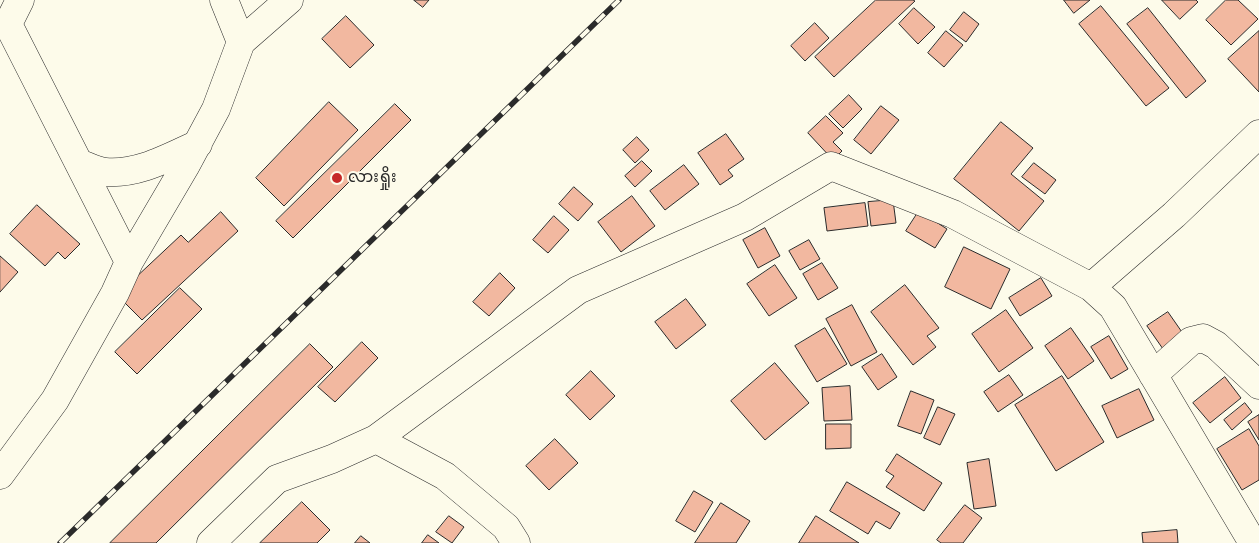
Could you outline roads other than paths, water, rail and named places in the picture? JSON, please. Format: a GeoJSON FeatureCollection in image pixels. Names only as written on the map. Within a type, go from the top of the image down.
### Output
{"type":"FeatureCollection","features":[{"type":"Feature","properties":{"kind":"street"},"geometry":{"type":"LineString","coordinates":[[20,0],[8,24],[129,262]]}},
{"type":"Feature","properties":{"kind":"street"},"geometry":{"type":"LineString","coordinates":[[224,0],[241,42]]}},
{"type":"Feature","properties":{"kind":"street"},"geometry":{"type":"LineString","coordinates":[[0,475],[55,400],[115,293],[129,262],[198,144],[216,109],[241,42],[289,0]]}},
{"type":"Feature","properties":{"kind":"street"},"geometry":{"type":"LineString","coordinates":[[1091,287],[1174,215],[1259,134]]}},
{"type":"Feature","properties":{"kind":"street"},"geometry":{"type":"LineString","coordinates":[[79,163],[104,172],[127,171],[160,162],[198,144]]}},
{"type":"Feature","properties":{"kind":"street"},"geometry":{"type":"LineString","coordinates":[[211,543],[277,479],[332,459],[376,439],[578,290],[745,217],[830,166],[953,214],[1091,287],[1113,307],[1252,543]]}},
{"type":"Feature","properties":{"kind":"street"},"geometry":{"type":"LineString","coordinates":[[1153,374],[1191,342],[1203,338],[1216,345],[1259,385]]}},
{"type":"Feature","properties":{"kind":"street"},"geometry":{"type":"LineString","coordinates":[[376,439],[445,476],[506,528],[516,543]]}},
{"type":"Feature","properties":{"kind":"railway"},"geometry":{"type":"LineString","coordinates":[[60,543],[619,0]]}},
{"type":"Feature","properties":{"kind":"place","name":"လားရှိုး"},"geometry":{"type":"Point","coordinates":[337,178]}}]}
